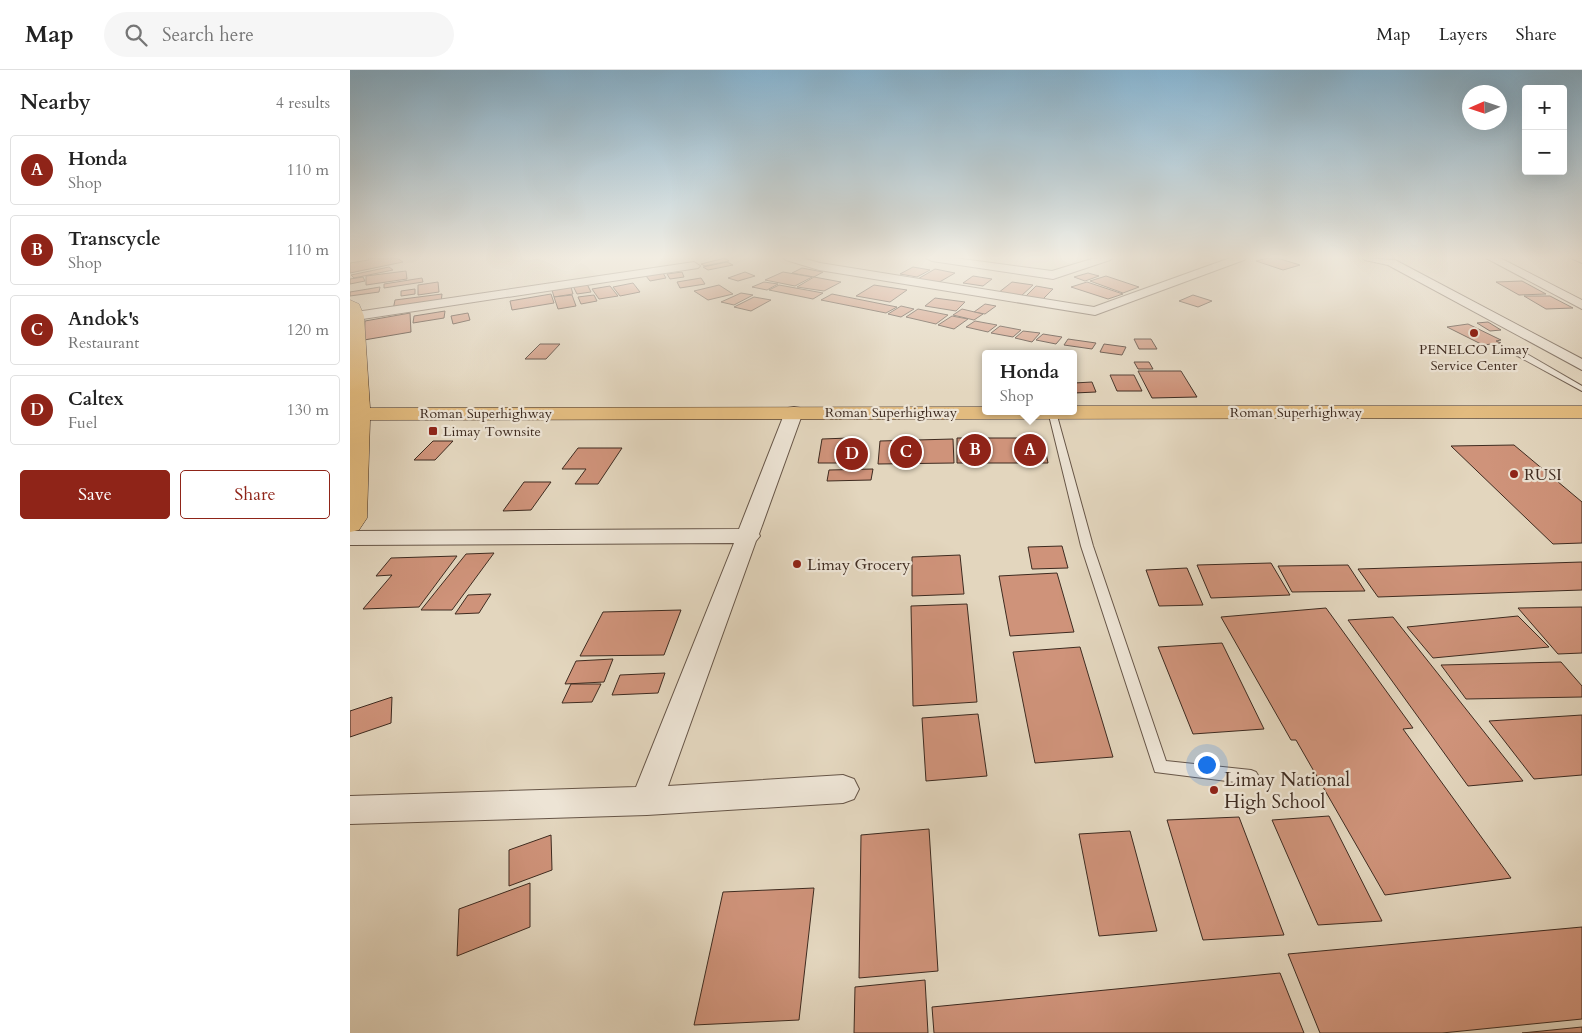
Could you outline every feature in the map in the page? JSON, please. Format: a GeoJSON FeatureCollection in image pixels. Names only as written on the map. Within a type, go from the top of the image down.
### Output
{"type":"FeatureCollection","features":[{"type":"Feature","properties":{"kind":"main road"},"geometry":{"type":"LineString","coordinates":[[350,524],[354,518],[360,428],[354,414],[353,311]]}},
{"type":"Feature","properties":{"kind":"main road","name":"Roman Superhighway"},"geometry":{"type":"LineString","coordinates":[[354,414],[982,412]]}},
{"type":"Feature","properties":{"kind":"main road","name":"Roman Superhighway"},"geometry":{"type":"LineString","coordinates":[[1077,412],[1580,413]]}},
{"type":"Feature","properties":{"kind":"street"},"geometry":{"type":"LineString","coordinates":[[353,311],[414,303]]}},
{"type":"Feature","properties":{"kind":"street"},"geometry":{"type":"LineString","coordinates":[[1046,303],[1095,311],[1117,303]]}},
{"type":"Feature","properties":{"kind":"street"},"geometry":{"type":"LineString","coordinates":[[1467,303],[1582,365]]}},
{"type":"Feature","properties":{"kind":"street"},"geometry":{"type":"LineString","coordinates":[[1554,350],[1582,349]]}},
{"type":"Feature","properties":{"kind":"street"},"geometry":{"type":"LineString","coordinates":[[647,801],[794,412]]}},
{"type":"Feature","properties":{"kind":"street"},"geometry":{"type":"LineString","coordinates":[[350,538],[748,536]]}},
{"type":"Feature","properties":{"kind":"street"},"geometry":{"type":"LineString","coordinates":[[350,810],[647,801],[843,789]]}},
{"type":"Feature","properties":{"kind":"lane"},"geometry":{"type":"LineString","coordinates":[[1516,352],[1582,390]]}},
{"type":"Feature","properties":{"kind":"lane"},"geometry":{"type":"LineString","coordinates":[[1053,415],[1087,546],[1160,767],[1251,777]]}},
{"type":"Feature","properties":{"kind":"building"},"geometry":{"type":"Polygon","coordinates":[[[394,303],[441,303],[441,303],[393,310],[394,303]]]}},
{"type":"Feature","properties":{"kind":"building"},"geometry":{"type":"Polygon","coordinates":[[[510,303],[554,303],[512,310],[510,303]]]}},
{"type":"Feature","properties":{"kind":"building"},"geometry":{"type":"Polygon","coordinates":[[[556,303],[575,303],[576,306],[558,309],[556,303]]]}},
{"type":"Feature","properties":{"kind":"building"},"geometry":{"type":"Polygon","coordinates":[[[742,303],[766,303],[751,311],[734,307],[742,303]]]}},
{"type":"Feature","properties":{"kind":"building"},"geometry":{"type":"Polygon","coordinates":[[[836,303],[877,303],[897,307],[886,313],[836,303]]]}},
{"type":"Feature","properties":{"kind":"building"},"geometry":{"type":"Polygon","coordinates":[[[929,303],[964,303],[956,311],[925,306],[929,303]]]}},
{"type":"Feature","properties":{"kind":"building"},"geometry":{"type":"Polygon","coordinates":[[[1185,303],[1207,303],[1198,307],[1185,303]]]}},
{"type":"Feature","properties":{"kind":"building"},"geometry":{"type":"Polygon","coordinates":[[[1536,303],[1563,303],[1573,308],[1546,309],[1536,303]]]}},
{"type":"Feature","properties":{"kind":"building"},"geometry":{"type":"Polygon","coordinates":[[[985,304],[996,306],[985,314],[974,312],[985,304]]]}},
{"type":"Feature","properties":{"kind":"building"},"geometry":{"type":"Polygon","coordinates":[[[901,306],[914,309],[901,317],[888,314],[901,306]]]}},
{"type":"Feature","properties":{"kind":"building"},"geometry":{"type":"Polygon","coordinates":[[[918,309],[948,315],[936,324],[906,317],[918,309]]]}},
{"type":"Feature","properties":{"kind":"building"},"geometry":{"type":"Polygon","coordinates":[[[962,309],[983,314],[974,320],[953,315],[962,309]]]}},
{"type":"Feature","properties":{"kind":"building"},"geometry":{"type":"Polygon","coordinates":[[[445,311],[444,318],[413,323],[414,316],[445,311]]]}},
{"type":"Feature","properties":{"kind":"building"},"geometry":{"type":"Polygon","coordinates":[[[410,313],[411,332],[364,340],[365,321],[410,313]]]}},
{"type":"Feature","properties":{"kind":"building"},"geometry":{"type":"Polygon","coordinates":[[[468,313],[470,320],[453,324],[451,316],[468,313]]]}},
{"type":"Feature","properties":{"kind":"building"},"geometry":{"type":"Polygon","coordinates":[[[952,316],[968,319],[954,329],[938,325],[952,316]]]}},
{"type":"Feature","properties":{"kind":"building"},"geometry":{"type":"Polygon","coordinates":[[[975,321],[997,325],[988,332],[966,327],[975,321]]]}},
{"type":"Feature","properties":{"kind":"building"},"geometry":{"type":"Polygon","coordinates":[[[1488,322],[1501,330],[1490,331],[1477,323],[1488,322]]]}},
{"type":"Feature","properties":{"kind":"building","name":"PENELCO Limay Service Center"},"geometry":{"type":"Polygon","coordinates":[[[1468,324],[1501,340],[1496,341],[1501,343],[1483,345],[1447,327],[1468,324]]]}},
{"type":"Feature","properties":{"kind":"building"},"geometry":{"type":"Polygon","coordinates":[[[1000,326],[1021,330],[1013,337],[991,333],[1000,326]]]}},
{"type":"Feature","properties":{"kind":"building"},"geometry":{"type":"Polygon","coordinates":[[[1023,331],[1040,333],[1032,342],[1015,338],[1023,331]]]}},
{"type":"Feature","properties":{"kind":"building"},"geometry":{"type":"Polygon","coordinates":[[[1043,334],[1062,337],[1056,344],[1036,340],[1043,334]]]}},
{"type":"Feature","properties":{"kind":"building"},"geometry":{"type":"Polygon","coordinates":[[[1068,339],[1096,343],[1092,349],[1064,345],[1068,339]]]}},
{"type":"Feature","properties":{"kind":"building"},"geometry":{"type":"Polygon","coordinates":[[[1134,339],[1151,339],[1157,349],[1139,349],[1134,339]]]}},
{"type":"Feature","properties":{"kind":"building"},"geometry":{"type":"Polygon","coordinates":[[[540,344],[560,344],[546,359],[525,359],[540,344]]]}},
{"type":"Feature","properties":{"kind":"building"},"geometry":{"type":"Polygon","coordinates":[[[1104,344],[1126,347],[1122,355],[1100,352],[1104,344]]]}},
{"type":"Feature","properties":{"kind":"building"},"geometry":{"type":"Polygon","coordinates":[[[1134,362],[1149,362],[1153,369],[1138,369],[1134,362]]]}},
{"type":"Feature","properties":{"kind":"building"},"geometry":{"type":"Polygon","coordinates":[[[1138,371],[1181,371],[1197,397],[1152,398],[1138,371]]]}},
{"type":"Feature","properties":{"kind":"building"},"geometry":{"type":"Polygon","coordinates":[[[1110,375],[1134,375],[1142,391],[1117,391],[1110,375]]]}},
{"type":"Feature","properties":{"kind":"building"},"geometry":{"type":"Polygon","coordinates":[[[1092,382],[1096,392],[1077,393],[1077,383],[1092,382]]]}},
{"type":"Feature","properties":{"kind":"building"},"geometry":{"type":"Polygon","coordinates":[[[849,438],[846,463],[818,463],[822,439],[849,438]]]}},
{"type":"Feature","properties":{"kind":"building"},"geometry":{"type":"Polygon","coordinates":[[[957,438],[1043,438],[1048,463],[957,463],[957,438]]]}},
{"type":"Feature","properties":{"kind":"building"},"geometry":{"type":"Polygon","coordinates":[[[953,439],[954,463],[878,464],[880,441],[953,439]]]}},
{"type":"Feature","properties":{"kind":"building"},"geometry":{"type":"Polygon","coordinates":[[[433,441],[453,441],[435,460],[414,460],[433,441]]]}},
{"type":"Feature","properties":{"kind":"building","name":"RUSI"},"geometry":{"type":"Polygon","coordinates":[[[1514,445],[1582,502],[1582,543],[1553,544],[1451,446],[1514,445]]]}},
{"type":"Feature","properties":{"kind":"building"},"geometry":{"type":"Polygon","coordinates":[[[578,448],[622,448],[598,484],[575,484],[586,469],[562,469],[578,448]]]}},
{"type":"Feature","properties":{"kind":"building"},"geometry":{"type":"Polygon","coordinates":[[[873,469],[871,480],[827,481],[829,470],[873,469]]]}},
{"type":"Feature","properties":{"kind":"building"},"geometry":{"type":"Polygon","coordinates":[[[524,482],[551,482],[531,510],[503,511],[524,482]]]}},
{"type":"Feature","properties":{"kind":"building"},"geometry":{"type":"Polygon","coordinates":[[[1062,546],[1068,568],[1032,569],[1028,547],[1062,546]]]}},
{"type":"Feature","properties":{"kind":"building"},"geometry":{"type":"Polygon","coordinates":[[[494,553],[452,610],[421,610],[466,554],[494,553]]]}},
{"type":"Feature","properties":{"kind":"building"},"geometry":{"type":"Polygon","coordinates":[[[960,555],[964,594],[912,596],[912,557],[960,555]]]}},
{"type":"Feature","properties":{"kind":"building"},"geometry":{"type":"Polygon","coordinates":[[[457,556],[419,607],[363,609],[392,575],[376,576],[391,558],[457,556]]]}},
{"type":"Feature","properties":{"kind":"building"},"geometry":{"type":"Polygon","coordinates":[[[1582,562],[1582,590],[1378,597],[1358,569],[1582,562]]]}},
{"type":"Feature","properties":{"kind":"building"},"geometry":{"type":"Polygon","coordinates":[[[1271,563],[1290,595],[1211,598],[1197,565],[1271,563]]]}},
{"type":"Feature","properties":{"kind":"building"},"geometry":{"type":"Polygon","coordinates":[[[1348,565],[1365,591],[1292,592],[1278,566],[1348,565]]]}},
{"type":"Feature","properties":{"kind":"building"},"geometry":{"type":"Polygon","coordinates":[[[1187,568],[1203,605],[1159,606],[1146,570],[1187,568]]]}},
{"type":"Feature","properties":{"kind":"building"},"geometry":{"type":"Polygon","coordinates":[[[1057,573],[1074,632],[1010,636],[999,576],[1057,573]]]}},
{"type":"Feature","properties":{"kind":"building"},"geometry":{"type":"Polygon","coordinates":[[[491,594],[479,613],[455,614],[468,595],[491,594]]]}},
{"type":"Feature","properties":{"kind":"building"},"geometry":{"type":"Polygon","coordinates":[[[967,604],[977,702],[913,706],[911,606],[967,604]]]}},
{"type":"Feature","properties":{"kind":"building"},"geometry":{"type":"Polygon","coordinates":[[[1582,607],[1582,653],[1558,654],[1518,608],[1582,607]]]}},
{"type":"Feature","properties":{"kind":"building"},"geometry":{"type":"Polygon","coordinates":[[[1326,608],[1413,728],[1403,729],[1511,878],[1385,895],[1296,740],[1291,740],[1221,617],[1326,608]]]}},
{"type":"Feature","properties":{"kind":"building"},"geometry":{"type":"Polygon","coordinates":[[[681,610],[664,655],[580,656],[603,612],[681,610]]]}},
{"type":"Feature","properties":{"kind":"building"},"geometry":{"type":"Polygon","coordinates":[[[1518,616],[1549,647],[1433,658],[1407,627],[1518,616]]]}},
{"type":"Feature","properties":{"kind":"building"},"geometry":{"type":"Polygon","coordinates":[[[1393,617],[1523,781],[1468,786],[1348,620],[1393,617]]]}},
{"type":"Feature","properties":{"kind":"building"},"geometry":{"type":"Polygon","coordinates":[[[1222,643],[1264,729],[1193,734],[1158,647],[1222,643]]]}},
{"type":"Feature","properties":{"kind":"building"},"geometry":{"type":"Polygon","coordinates":[[[1080,647],[1113,757],[1035,763],[1013,652],[1080,647]]]}},
{"type":"Feature","properties":{"kind":"building"},"geometry":{"type":"Polygon","coordinates":[[[613,659],[604,682],[565,684],[576,661],[613,659]]]}},
{"type":"Feature","properties":{"kind":"building"},"geometry":{"type":"Polygon","coordinates":[[[1561,662],[1582,686],[1582,697],[1466,699],[1441,665],[1561,662]]]}},
{"type":"Feature","properties":{"kind":"building"},"geometry":{"type":"Polygon","coordinates":[[[665,673],[658,693],[612,695],[620,675],[665,673]]]}},
{"type":"Feature","properties":{"kind":"building"},"geometry":{"type":"Polygon","coordinates":[[[571,684],[601,684],[592,702],[562,703],[571,684]]]}},
{"type":"Feature","properties":{"kind":"building"},"geometry":{"type":"Polygon","coordinates":[[[392,697],[391,723],[350,737],[350,711],[392,697]]]}},
{"type":"Feature","properties":{"kind":"building"},"geometry":{"type":"Polygon","coordinates":[[[978,714],[987,776],[926,781],[922,718],[978,714]]]}},
{"type":"Feature","properties":{"kind":"building"},"geometry":{"type":"Polygon","coordinates":[[[1582,715],[1582,775],[1534,779],[1489,721],[1582,715]]]}},
{"type":"Feature","properties":{"kind":"building"},"geometry":{"type":"Polygon","coordinates":[[[1329,816],[1382,921],[1318,925],[1272,820],[1329,816]]]}},
{"type":"Feature","properties":{"kind":"building"},"geometry":{"type":"Polygon","coordinates":[[[1239,817],[1284,935],[1203,940],[1167,820],[1239,817]]]}},
{"type":"Feature","properties":{"kind":"building"},"geometry":{"type":"Polygon","coordinates":[[[929,829],[938,971],[859,978],[861,835],[929,829]]]}},
{"type":"Feature","properties":{"kind":"building"},"geometry":{"type":"Polygon","coordinates":[[[1130,831],[1157,931],[1099,936],[1079,834],[1130,831]]]}},
{"type":"Feature","properties":{"kind":"building"},"geometry":{"type":"Polygon","coordinates":[[[551,835],[552,870],[509,886],[509,850],[551,835]]]}},
{"type":"Feature","properties":{"kind":"building"},"geometry":{"type":"Polygon","coordinates":[[[530,883],[530,927],[457,956],[459,909],[530,883]]]}},
{"type":"Feature","properties":{"kind":"building"},"geometry":{"type":"Polygon","coordinates":[[[814,888],[799,1020],[694,1025],[723,892],[814,888]]]}},
{"type":"Feature","properties":{"kind":"building"},"geometry":{"type":"Polygon","coordinates":[[[1582,927],[1582,1019],[1442,1033],[1320,1033],[1288,954],[1582,927]]]}},
{"type":"Feature","properties":{"kind":"building"},"geometry":{"type":"Polygon","coordinates":[[[1280,973],[1304,1033],[934,1033],[932,1007],[1280,973]]]}},
{"type":"Feature","properties":{"kind":"building"},"geometry":{"type":"Polygon","coordinates":[[[925,980],[928,1033],[854,1033],[855,987],[925,980]]]}},
{"type":"Feature","properties":{"kind":"building"},"geometry":{"type":"Polygon","coordinates":[[[1582,1027],[1582,1033],[1522,1033],[1582,1027]]]}},
{"type":"Feature","properties":{"kind":"place","name":"PENELCO Limay Service Center"},"geometry":{"type":"Point","coordinates":[1474,333]}},
{"type":"Feature","properties":{"kind":"place","name":"Limay Townsite"},"geometry":{"type":"Point","coordinates":[433,431]}},
{"type":"Feature","properties":{"kind":"place","name":"Transcycle"},"geometry":{"type":"Point","coordinates":[975,450]}},
{"type":"Feature","properties":{"kind":"place","name":"Honda"},"geometry":{"type":"Point","coordinates":[1030,450]}},
{"type":"Feature","properties":{"kind":"place","name":"Andok's"},"geometry":{"type":"Point","coordinates":[906,452]}},
{"type":"Feature","properties":{"kind":"place","name":"Caltex"},"geometry":{"type":"Point","coordinates":[852,454]}},
{"type":"Feature","properties":{"kind":"place","name":"RUSI"},"geometry":{"type":"Point","coordinates":[1514,474]}},
{"type":"Feature","properties":{"kind":"place","name":"Limay Grocery"},"geometry":{"type":"Point","coordinates":[797,564]}},
{"type":"Feature","properties":{"kind":"place","name":"Limay National High School"},"geometry":{"type":"Point","coordinates":[1214,790]}}]}
